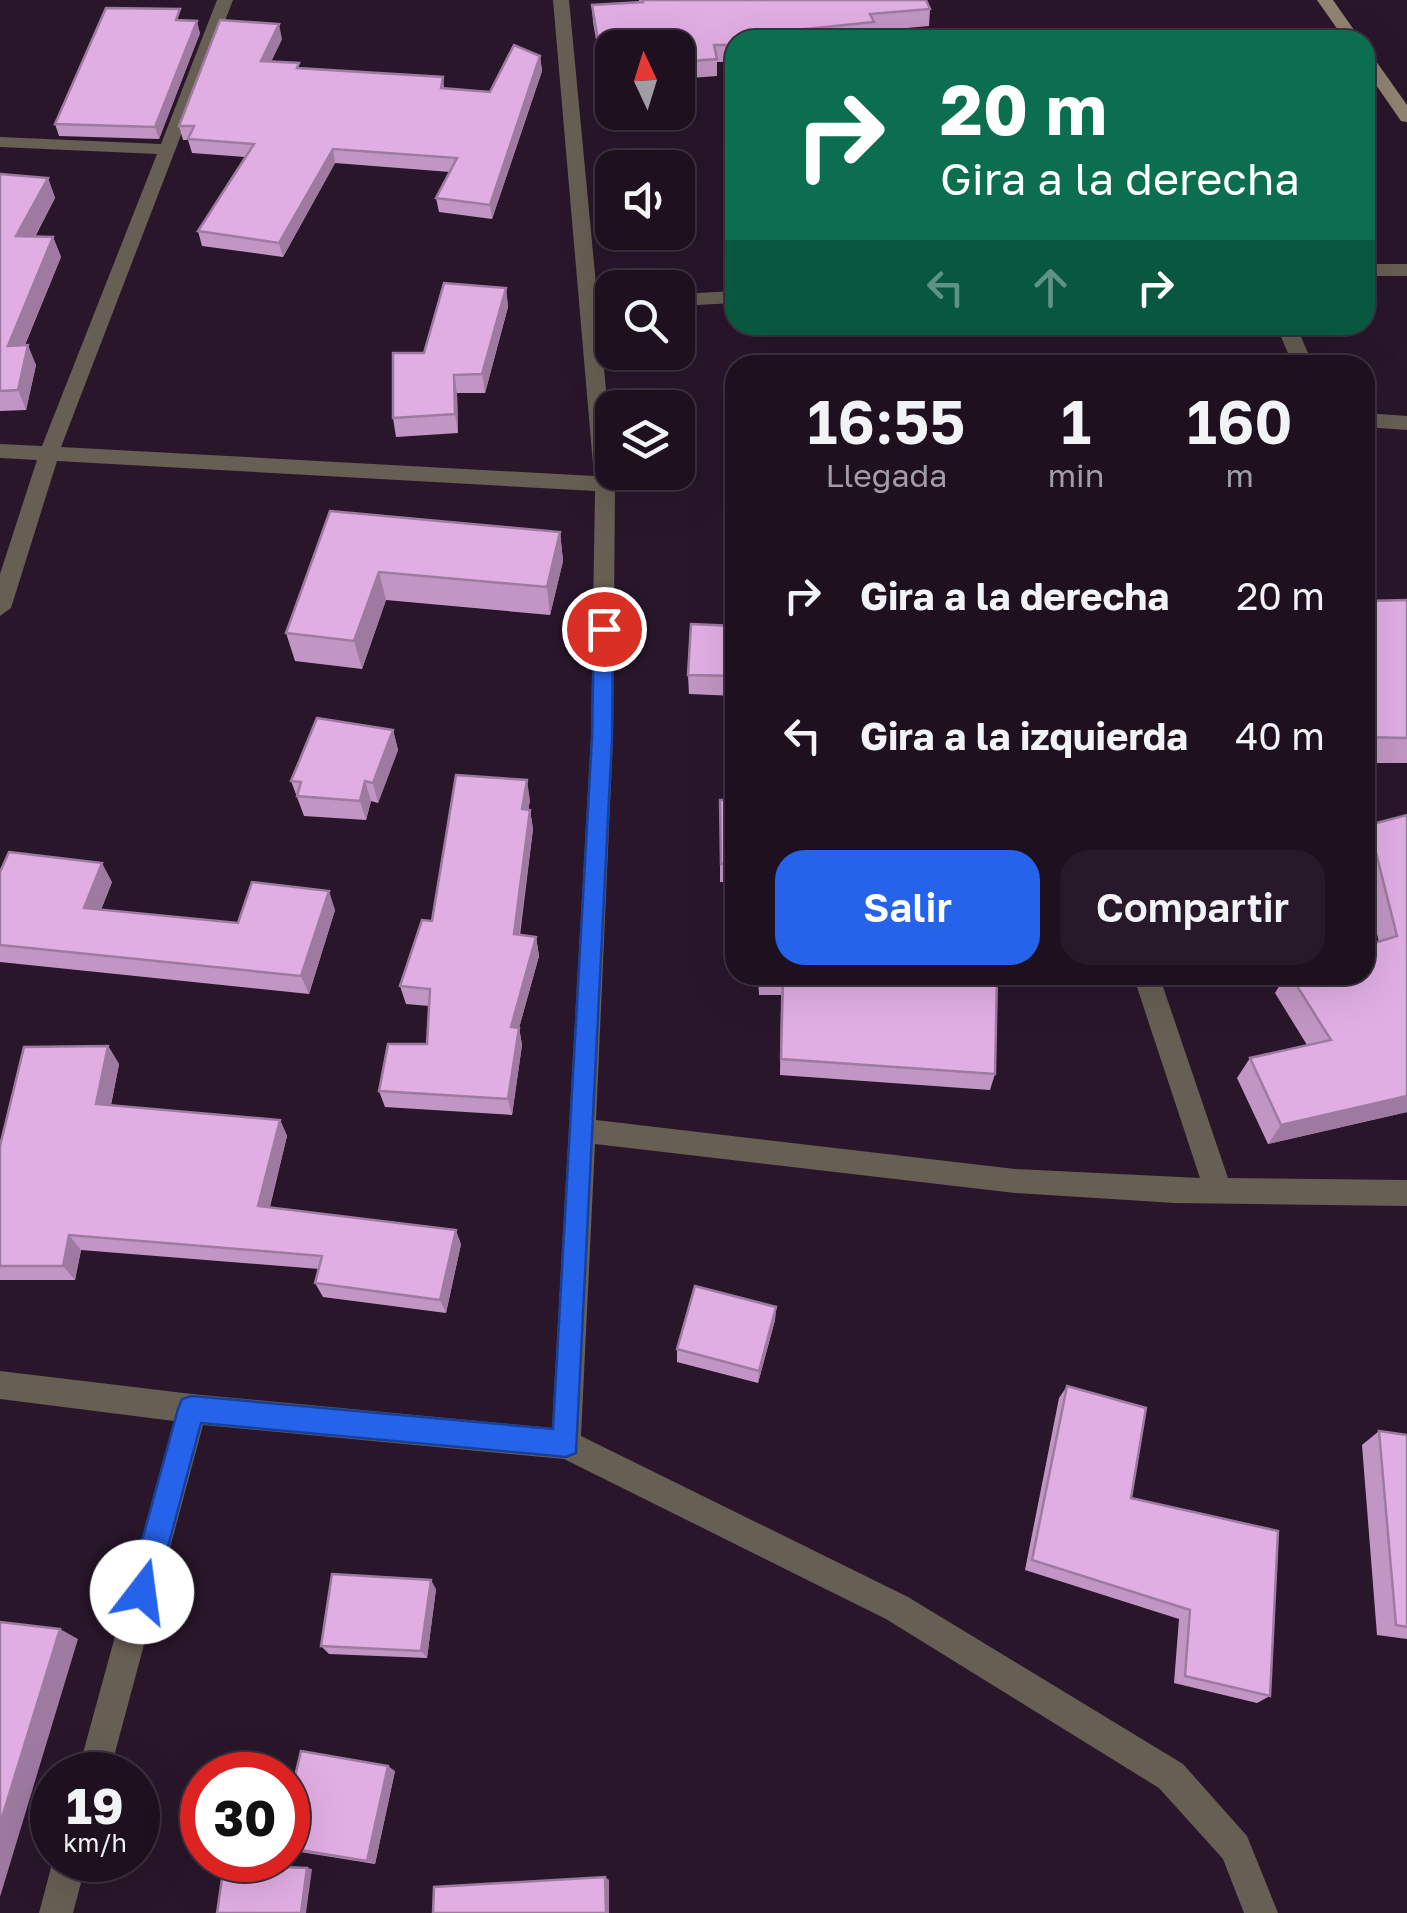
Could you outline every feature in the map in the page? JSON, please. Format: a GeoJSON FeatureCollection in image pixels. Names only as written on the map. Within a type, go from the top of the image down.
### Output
{"type":"FeatureCollection","features":[{"type":"Feature","properties":{"kind":"main road"},"geometry":{"type":"LineString","coordinates":[[1325,0],[1346,30]]}},
{"type":"Feature","properties":{"kind":"main road"},"geometry":{"type":"LineString","coordinates":[[1375,71],[1407,117]]}},
{"type":"Feature","properties":{"kind":"street"},"geometry":{"type":"LineString","coordinates":[[0,608],[49,453],[225,0]]}},
{"type":"Feature","properties":{"kind":"street"},"geometry":{"type":"LineString","coordinates":[[562,0],[596,270]]}},
{"type":"Feature","properties":{"kind":"street"},"geometry":{"type":"LineString","coordinates":[[0,142],[167,150]]}},
{"type":"Feature","properties":{"kind":"street"},"geometry":{"type":"LineString","coordinates":[[1375,270],[1407,270]]}},
{"type":"Feature","properties":{"kind":"street"},"geometry":{"type":"LineString","coordinates":[[695,299],[725,298]]}},
{"type":"Feature","properties":{"kind":"street"},"geometry":{"type":"LineString","coordinates":[[1375,420],[1407,422]]}},
{"type":"Feature","properties":{"kind":"street"},"geometry":{"type":"LineString","coordinates":[[0,451],[595,483]]}},
{"type":"Feature","properties":{"kind":"street"},"geometry":{"type":"LineString","coordinates":[[566,1444],[602,738],[605,490]]}},
{"type":"Feature","properties":{"kind":"street"},"geometry":{"type":"LineString","coordinates":[[1149,985],[1218,1190]]}},
{"type":"Feature","properties":{"kind":"street"},"geometry":{"type":"LineString","coordinates":[[580,1130],[1015,1181],[1407,1193]]}},
{"type":"Feature","properties":{"kind":"street"},"geometry":{"type":"LineString","coordinates":[[0,1385],[192,1409],[566,1444],[897,1608],[1170,1776],[1235,1848],[1262,1913]]}},
{"type":"Feature","properties":{"kind":"street"},"geometry":{"type":"LineString","coordinates":[[99,1752],[192,1409]]}},
{"type":"Feature","properties":{"kind":"street"},"geometry":{"type":"LineString","coordinates":[[56,1913],[64,1882]]}},
{"type":"Feature","properties":{"kind":"building"},"geometry":{"type":"Polygon","coordinates":[[[642,0],[926,0],[930,9],[870,14],[874,22],[795,30],[725,30],[725,45],[714,45],[717,59],[695,61],[695,30],[596,30],[592,5],[642,0]]]}},
{"type":"Feature","properties":{"kind":"building"},"geometry":{"type":"Polygon","coordinates":[[[106,8],[180,9],[176,20],[197,21],[155,127],[55,124],[106,8]]]}},
{"type":"Feature","properties":{"kind":"building"},"geometry":{"type":"Polygon","coordinates":[[[220,20],[279,24],[261,61],[299,63],[297,68],[443,77],[441,88],[490,92],[514,45],[540,56],[490,205],[436,198],[457,158],[333,149],[279,243],[198,231],[254,144],[188,139],[194,126],[179,126],[220,20]]]}},
{"type":"Feature","properties":{"kind":"building"},"geometry":{"type":"Polygon","coordinates":[[[0,174],[48,178],[16,236],[53,237],[8,346],[28,345],[18,390],[0,391],[0,174]]]}},
{"type":"Feature","properties":{"kind":"building"},"geometry":{"type":"Polygon","coordinates":[[[444,283],[506,288],[482,374],[454,375],[455,414],[393,418],[393,353],[424,353],[444,283]]]}},
{"type":"Feature","properties":{"kind":"building"},"geometry":{"type":"Polygon","coordinates":[[[330,511],[560,532],[547,587],[379,572],[354,641],[286,633],[330,511]]]}},
{"type":"Feature","properties":{"kind":"building"},"geometry":{"type":"Polygon","coordinates":[[[1407,600],[1407,738],[1375,737],[1375,601],[1407,600]]]}},
{"type":"Feature","properties":{"kind":"building"},"geometry":{"type":"Polygon","coordinates":[[[691,624],[725,626],[725,676],[688,675],[691,624]]]}},
{"type":"Feature","properties":{"kind":"building"},"geometry":{"type":"Polygon","coordinates":[[[317,718],[393,730],[373,783],[365,781],[360,801],[297,796],[301,782],[291,781],[317,718]]]}},
{"type":"Feature","properties":{"kind":"building"},"geometry":{"type":"Polygon","coordinates":[[[456,775],[527,780],[522,809],[530,810],[514,934],[536,937],[511,1027],[519,1028],[508,1099],[379,1091],[388,1044],[427,1044],[430,989],[400,986],[422,920],[432,921],[456,775]]]}},
{"type":"Feature","properties":{"kind":"building"},"geometry":{"type":"Polygon","coordinates":[[[720,800],[725,800],[725,864],[721,864],[720,800]]]}},
{"type":"Feature","properties":{"kind":"building"},"geometry":{"type":"Polygon","coordinates":[[[1407,815],[1407,1096],[1281,1125],[1250,1058],[1331,1040],[1296,985],[1375,985],[1375,943],[1397,936],[1375,849],[1375,823],[1407,815]]]}},
{"type":"Feature","properties":{"kind":"building"},"geometry":{"type":"Polygon","coordinates":[[[9,852],[102,863],[84,908],[238,923],[252,882],[329,891],[301,976],[0,945],[0,872],[9,852]]]}},
{"type":"Feature","properties":{"kind":"building"},"geometry":{"type":"Polygon","coordinates":[[[783,985],[997,985],[995,1074],[781,1059],[783,985]]]}},
{"type":"Feature","properties":{"kind":"building"},"geometry":{"type":"Polygon","coordinates":[[[108,1046],[96,1104],[280,1120],[258,1206],[456,1230],[440,1300],[315,1283],[322,1256],[69,1235],[63,1266],[0,1266],[0,1146],[24,1047],[108,1046]]]}},
{"type":"Feature","properties":{"kind":"building"},"geometry":{"type":"Polygon","coordinates":[[[695,1286],[776,1307],[759,1371],[677,1349],[695,1286]]]}},
{"type":"Feature","properties":{"kind":"building"},"geometry":{"type":"Polygon","coordinates":[[[1067,1386],[1146,1408],[1131,1498],[1278,1531],[1270,1696],[1185,1676],[1190,1610],[1032,1560],[1067,1386]]]}},
{"type":"Feature","properties":{"kind":"building"},"geometry":{"type":"Polygon","coordinates":[[[1379,1431],[1407,1435],[1407,1627],[1396,1625],[1379,1431]]]}},
{"type":"Feature","properties":{"kind":"building"},"geometry":{"type":"Polygon","coordinates":[[[332,1574],[431,1580],[421,1651],[321,1646],[332,1574]]]}},
{"type":"Feature","properties":{"kind":"building"},"geometry":{"type":"Polygon","coordinates":[[[0,1622],[60,1629],[0,1824],[0,1622]]]}},
{"type":"Feature","properties":{"kind":"building"},"geometry":{"type":"Polygon","coordinates":[[[310,1753],[388,1766],[367,1861],[310,1852],[310,1753]]]}},
{"type":"Feature","properties":{"kind":"building"},"geometry":{"type":"Polygon","coordinates":[[[605,1877],[606,1913],[433,1913],[434,1887],[605,1877]]]}},
{"type":"Feature","properties":{"kind":"building"},"geometry":{"type":"Polygon","coordinates":[[[222,1882],[305,1882],[301,1913],[217,1913],[222,1882]]]}},
{"type":"Feature","properties":{"kind":"route"},"geometry":{"type":"LineString","coordinates":[[142,1592],[192,1409],[566,1444],[602,738],[604,629]]}}]}
